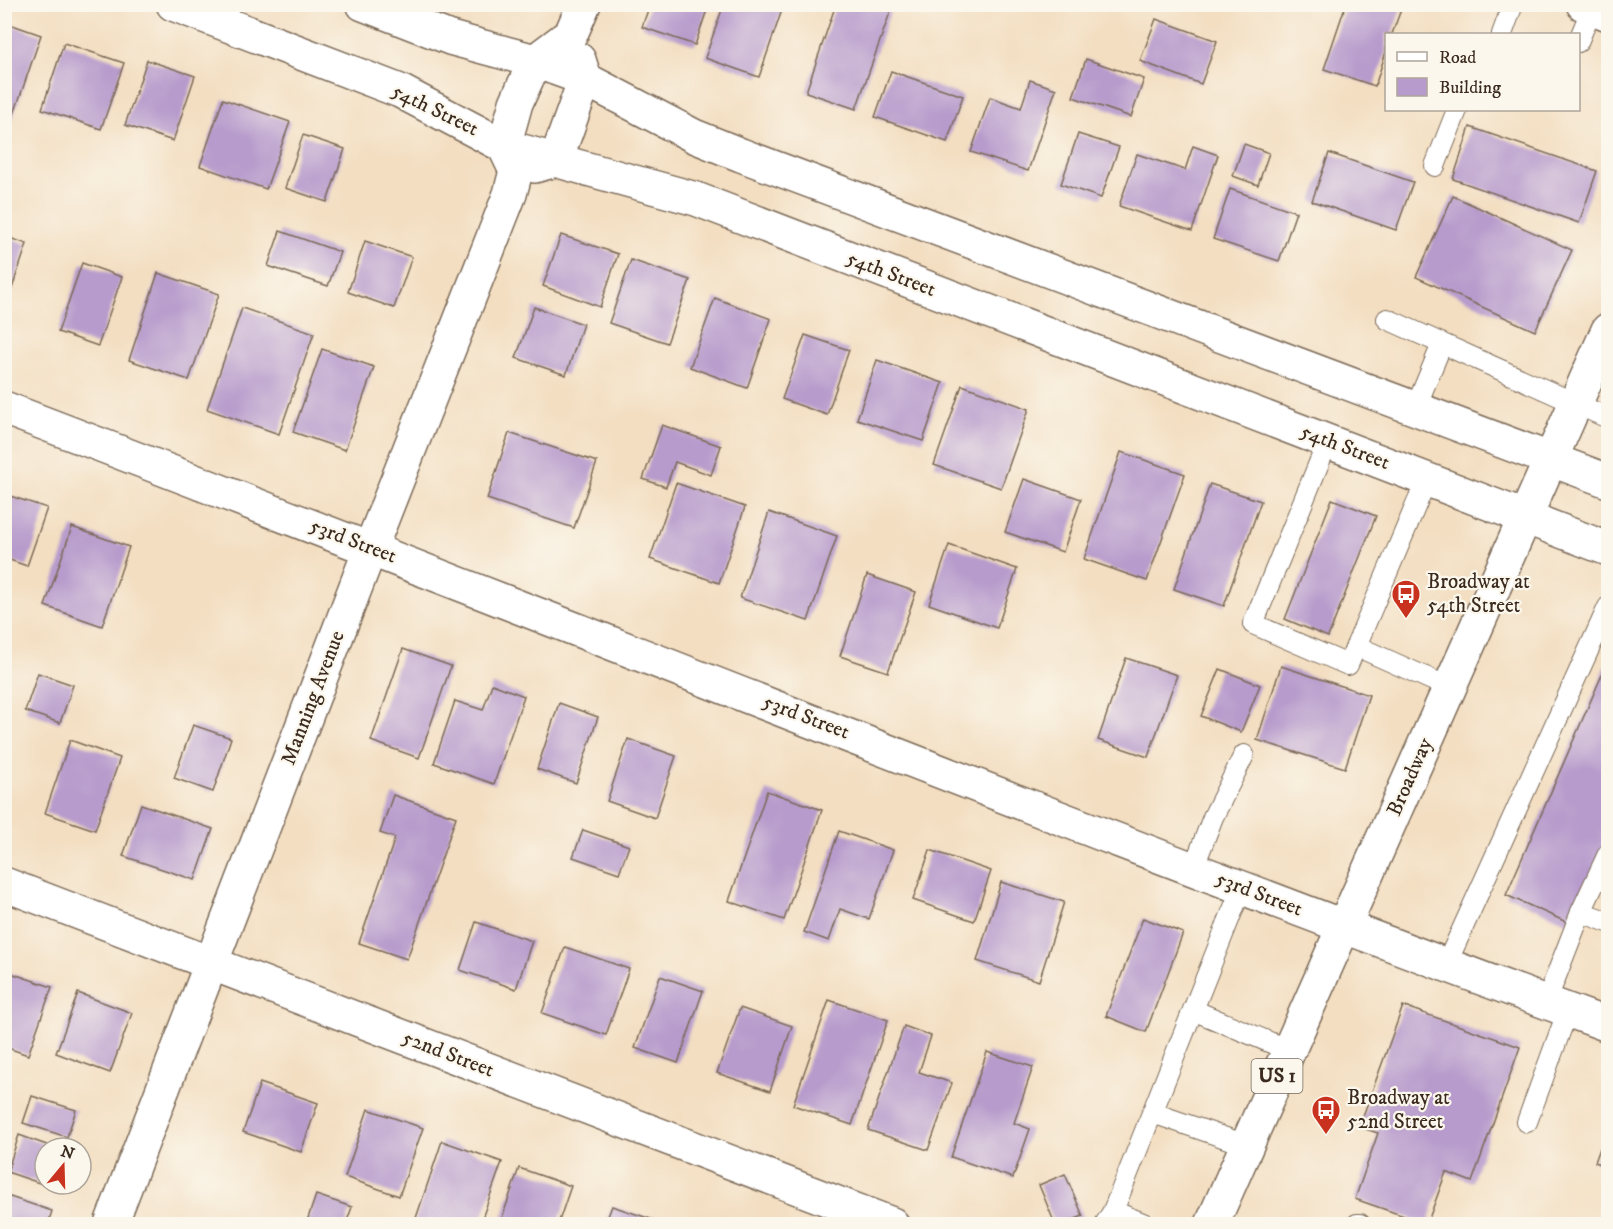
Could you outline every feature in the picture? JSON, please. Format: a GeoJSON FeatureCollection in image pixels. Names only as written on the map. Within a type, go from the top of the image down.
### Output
{"type":"FeatureCollection","features":[{"type":"Feature","properties":{"kind":"street","name":"54th Street"},"geometry":{"type":"LineString","coordinates":[[173,4],[400,91],[510,159]]}},
{"type":"Feature","properties":{"kind":"street"},"geometry":{"type":"LineString","coordinates":[[363,4],[450,38],[535,61],[585,80],[694,136],[741,155],[1608,482]]}},
{"type":"Feature","properties":{"kind":"street","name":"Manning Avenue"},"geometry":{"type":"LineString","coordinates":[[111,1224],[371,547],[510,194],[510,159],[516,103],[535,61],[570,34],[584,4]]}},
{"type":"Feature","properties":{"kind":"street"},"geometry":{"type":"LineString","coordinates":[[510,159],[556,160],[585,80],[570,34]]}},
{"type":"Feature","properties":{"kind":"street","name":"54th Street"},"geometry":{"type":"LineString","coordinates":[[556,160],[696,199],[1608,549]]}},
{"type":"Feature","properties":{"kind":"street","name":"Broadway"},"geometry":{"type":"LineString","coordinates":[[1212,1224],[1608,330]]}},
{"type":"Feature","properties":{"kind":"street","name":"53rd Street"},"geometry":{"type":"LineString","coordinates":[[4,408],[371,547],[1342,927],[1608,1025]]}},
{"type":"Feature","properties":{"kind":"street","name":"52nd Street"},"geometry":{"type":"LineString","coordinates":[[4,884],[892,1224]]}},
{"type":"Feature","properties":{"kind":"lane"},"geometry":{"type":"LineString","coordinates":[[1502,33],[1513,4]]}},
{"type":"Feature","properties":{"kind":"lane"},"geometry":{"type":"LineString","coordinates":[[1580,38],[1594,9]]}},
{"type":"Feature","properties":{"kind":"lane"},"geometry":{"type":"LineString","coordinates":[[1435,166],[1457,111]]}},
{"type":"Feature","properties":{"kind":"lane"},"geometry":{"type":"LineString","coordinates":[[1387,319],[1608,418]]}},
{"type":"Feature","properties":{"kind":"lane"},"geometry":{"type":"LineString","coordinates":[[1414,409],[1442,344]]}},
{"type":"Feature","properties":{"kind":"lane"},"geometry":{"type":"LineString","coordinates":[[1328,441],[1253,624],[1347,665],[1427,479]]}},
{"type":"Feature","properties":{"kind":"lane"},"geometry":{"type":"LineString","coordinates":[[1446,965],[1608,607]]}},
{"type":"Feature","properties":{"kind":"lane"},"geometry":{"type":"LineString","coordinates":[[1356,646],[1449,688]]}},
{"type":"Feature","properties":{"kind":"lane"},"geometry":{"type":"LineString","coordinates":[[1193,869],[1213,817],[1244,754]]}},
{"type":"Feature","properties":{"kind":"lane"},"geometry":{"type":"LineString","coordinates":[[1527,1122],[1581,912],[1608,854]]}},
{"type":"Feature","properties":{"kind":"lane"},"geometry":{"type":"LineString","coordinates":[[1145,1224],[1109,1218],[1242,887]]}},
{"type":"Feature","properties":{"kind":"lane"},"geometry":{"type":"LineString","coordinates":[[1581,912],[1608,922]]}},
{"type":"Feature","properties":{"kind":"lane"},"geometry":{"type":"LineString","coordinates":[[1193,1010],[1288,1050]]}},
{"type":"Feature","properties":{"kind":"lane"},"geometry":{"type":"LineString","coordinates":[[1153,1113],[1246,1145]]}},
{"type":"Feature","properties":{"kind":"building"},"geometry":{"type":"Polygon","coordinates":[[[650,4],[709,4],[695,45],[642,27],[650,4]]]}},
{"type":"Feature","properties":{"kind":"building"},"geometry":{"type":"Polygon","coordinates":[[[724,4],[784,4],[759,77],[705,58],[724,4]]]}},
{"type":"Feature","properties":{"kind":"building"},"geometry":{"type":"Polygon","coordinates":[[[836,4],[892,7],[856,109],[806,92],[836,4]]]}},
{"type":"Feature","properties":{"kind":"building"},"geometry":{"type":"Polygon","coordinates":[[[1346,4],[1403,4],[1392,33],[1385,33],[1385,55],[1375,86],[1324,69],[1346,4]]]}},
{"type":"Feature","properties":{"kind":"building"},"geometry":{"type":"Polygon","coordinates":[[[1156,19],[1217,41],[1201,84],[1140,61],[1156,19]]]}},
{"type":"Feature","properties":{"kind":"building"},"geometry":{"type":"Polygon","coordinates":[[[4,22],[41,35],[11,123],[4,120],[4,22]]]}},
{"type":"Feature","properties":{"kind":"building"},"geometry":{"type":"Polygon","coordinates":[[[64,43],[124,63],[101,129],[42,109],[64,43]]]}},
{"type":"Feature","properties":{"kind":"building"},"geometry":{"type":"Polygon","coordinates":[[[1086,59],[1144,79],[1131,117],[1073,97],[1086,59]]]}},
{"type":"Feature","properties":{"kind":"building"},"geometry":{"type":"Polygon","coordinates":[[[147,60],[195,76],[173,141],[125,125],[147,60]]]}},
{"type":"Feature","properties":{"kind":"building"},"geometry":{"type":"Polygon","coordinates":[[[891,71],[963,96],[947,142],[875,117],[891,71]]]}},
{"type":"Feature","properties":{"kind":"building"},"geometry":{"type":"Polygon","coordinates":[[[1030,80],[1056,89],[1028,171],[971,152],[990,97],[1021,108],[1030,80]]]}},
{"type":"Feature","properties":{"kind":"building"},"geometry":{"type":"Polygon","coordinates":[[[223,99],[290,122],[266,189],[200,166],[223,99]]]}},
{"type":"Feature","properties":{"kind":"building"},"geometry":{"type":"Polygon","coordinates":[[[1470,127],[1597,171],[1579,223],[1453,179],[1470,127]]]}},
{"type":"Feature","properties":{"kind":"building"},"geometry":{"type":"Polygon","coordinates":[[[1078,134],[1119,147],[1101,198],[1061,184],[1078,134]]]}},
{"type":"Feature","properties":{"kind":"building"},"geometry":{"type":"Polygon","coordinates":[[[303,135],[345,149],[327,202],[285,188],[303,135]]]}},
{"type":"Feature","properties":{"kind":"building"},"geometry":{"type":"Polygon","coordinates":[[[1244,144],[1269,153],[1258,185],[1233,176],[1244,144]]]}},
{"type":"Feature","properties":{"kind":"building"},"geometry":{"type":"Polygon","coordinates":[[[1193,146],[1218,155],[1192,231],[1119,206],[1137,154],[1185,170],[1193,146]]]}},
{"type":"Feature","properties":{"kind":"building"},"geometry":{"type":"Polygon","coordinates":[[[1329,153],[1413,182],[1396,230],[1312,201],[1329,153]]]}},
{"type":"Feature","properties":{"kind":"building"},"geometry":{"type":"Polygon","coordinates":[[[1230,189],[1296,212],[1279,261],[1213,239],[1230,189]]]}},
{"type":"Feature","properties":{"kind":"building"},"geometry":{"type":"Polygon","coordinates":[[[1453,196],[1572,250],[1535,331],[1416,277],[1453,196]]]}},
{"type":"Feature","properties":{"kind":"building"},"geometry":{"type":"Polygon","coordinates":[[[280,231],[340,252],[328,286],[268,266],[280,231]]]}},
{"type":"Feature","properties":{"kind":"building"},"geometry":{"type":"Polygon","coordinates":[[[561,235],[618,254],[600,307],[543,286],[561,235]]]}},
{"type":"Feature","properties":{"kind":"building"},"geometry":{"type":"Polygon","coordinates":[[[4,236],[27,244],[5,309],[4,309],[4,236]]]}},
{"type":"Feature","properties":{"kind":"building"},"geometry":{"type":"Polygon","coordinates":[[[365,241],[412,257],[394,308],[348,292],[365,241]]]}},
{"type":"Feature","properties":{"kind":"building"},"geometry":{"type":"Polygon","coordinates":[[[631,260],[690,280],[667,343],[609,323],[631,260]]]}},
{"type":"Feature","properties":{"kind":"building"},"geometry":{"type":"Polygon","coordinates":[[[82,263],[122,277],[98,346],[58,332],[82,263]]]}},
{"type":"Feature","properties":{"kind":"building"},"geometry":{"type":"Polygon","coordinates":[[[158,273],[219,294],[189,380],[129,360],[158,273]]]}},
{"type":"Feature","properties":{"kind":"building"},"geometry":{"type":"Polygon","coordinates":[[[715,298],[771,319],[747,388],[690,367],[715,298]]]}},
{"type":"Feature","properties":{"kind":"building"},"geometry":{"type":"Polygon","coordinates":[[[534,307],[583,324],[566,375],[516,358],[534,307]]]}},
{"type":"Feature","properties":{"kind":"building"},"geometry":{"type":"Polygon","coordinates":[[[242,308],[314,333],[279,434],[207,409],[242,308]]]}},
{"type":"Feature","properties":{"kind":"building"},"geometry":{"type":"Polygon","coordinates":[[[805,335],[849,350],[827,415],[782,399],[805,335]]]}},
{"type":"Feature","properties":{"kind":"building"},"geometry":{"type":"Polygon","coordinates":[[[322,349],[374,367],[345,450],[293,432],[322,349]]]}},
{"type":"Feature","properties":{"kind":"building"},"geometry":{"type":"Polygon","coordinates":[[[877,360],[943,383],[923,441],[857,419],[877,360]]]}},
{"type":"Feature","properties":{"kind":"building"},"geometry":{"type":"Polygon","coordinates":[[[962,385],[1029,409],[1001,488],[934,465],[962,385]]]}},
{"type":"Feature","properties":{"kind":"building"},"geometry":{"type":"Polygon","coordinates":[[[662,425],[721,446],[711,475],[675,462],[666,487],[643,479],[662,425]]]}},
{"type":"Feature","properties":{"kind":"building"},"geometry":{"type":"Polygon","coordinates":[[[509,433],[597,462],[574,528],[487,499],[509,433]]]}},
{"type":"Feature","properties":{"kind":"building"},"geometry":{"type":"Polygon","coordinates":[[[1121,452],[1185,474],[1147,581],[1084,559],[1121,452]]]}},
{"type":"Feature","properties":{"kind":"building"},"geometry":{"type":"Polygon","coordinates":[[[1024,479],[1081,499],[1063,552],[1005,532],[1024,479]]]}},
{"type":"Feature","properties":{"kind":"building"},"geometry":{"type":"Polygon","coordinates":[[[676,483],[745,507],[719,583],[650,559],[676,483]]]}},
{"type":"Feature","properties":{"kind":"building"},"geometry":{"type":"Polygon","coordinates":[[[1210,484],[1261,501],[1224,606],[1174,589],[1210,484]]]}},
{"type":"Feature","properties":{"kind":"building"},"geometry":{"type":"Polygon","coordinates":[[[4,494],[47,508],[27,566],[4,558],[4,494]]]}},
{"type":"Feature","properties":{"kind":"building"},"geometry":{"type":"Polygon","coordinates":[[[1332,499],[1376,516],[1328,637],[1285,619],[1332,499]]]}},
{"type":"Feature","properties":{"kind":"building"},"geometry":{"type":"Polygon","coordinates":[[[769,512],[837,536],[808,621],[740,598],[769,512]]]}},
{"type":"Feature","properties":{"kind":"building"},"geometry":{"type":"Polygon","coordinates":[[[72,527],[129,547],[102,626],[45,606],[72,527]]]}},
{"type":"Feature","properties":{"kind":"building"},"geometry":{"type":"Polygon","coordinates":[[[949,545],[1017,569],[997,628],[929,604],[949,545]]]}},
{"type":"Feature","properties":{"kind":"building"},"geometry":{"type":"Polygon","coordinates":[[[867,575],[916,592],[888,672],[840,656],[867,575]]]}},
{"type":"Feature","properties":{"kind":"building"},"geometry":{"type":"Polygon","coordinates":[[[403,649],[451,666],[419,758],[371,741],[403,649]]]}},
{"type":"Feature","properties":{"kind":"building"},"geometry":{"type":"Polygon","coordinates":[[[1126,658],[1177,675],[1148,757],[1098,740],[1126,658]]]}},
{"type":"Feature","properties":{"kind":"building"},"geometry":{"type":"Polygon","coordinates":[[[1608,661],[1608,844],[1573,925],[1506,895],[1608,661]]]}},
{"type":"Feature","properties":{"kind":"building"},"geometry":{"type":"Polygon","coordinates":[[[1281,666],[1369,695],[1345,768],[1257,740],[1281,666]]]}},
{"type":"Feature","properties":{"kind":"building"},"geometry":{"type":"Polygon","coordinates":[[[1220,669],[1260,685],[1241,732],[1201,716],[1220,669]]]}},
{"type":"Feature","properties":{"kind":"building"},"geometry":{"type":"Polygon","coordinates":[[[38,673],[73,685],[60,723],[25,711],[38,673]]]}},
{"type":"Feature","properties":{"kind":"building"},"geometry":{"type":"Polygon","coordinates":[[[492,684],[524,696],[494,784],[434,763],[455,701],[483,710],[492,684]]]}},
{"type":"Feature","properties":{"kind":"building"},"geometry":{"type":"Polygon","coordinates":[[[559,703],[598,717],[576,783],[537,769],[559,703]]]}},
{"type":"Feature","properties":{"kind":"building"},"geometry":{"type":"Polygon","coordinates":[[[193,725],[231,738],[213,792],[174,778],[193,725]]]}},
{"type":"Feature","properties":{"kind":"building"},"geometry":{"type":"Polygon","coordinates":[[[628,739],[676,756],[655,818],[607,801],[628,739]]]}},
{"type":"Feature","properties":{"kind":"building"},"geometry":{"type":"Polygon","coordinates":[[[70,740],[120,758],[95,830],[45,813],[70,740]]]}},
{"type":"Feature","properties":{"kind":"building"},"geometry":{"type":"Polygon","coordinates":[[[767,791],[822,810],[784,920],[729,901],[767,791]]]}},
{"type":"Feature","properties":{"kind":"building"},"geometry":{"type":"Polygon","coordinates":[[[393,795],[456,817],[407,959],[359,943],[395,838],[380,833],[393,795]]]}},
{"type":"Feature","properties":{"kind":"building"},"geometry":{"type":"Polygon","coordinates":[[[141,804],[213,829],[195,880],[123,856],[141,804]]]}},
{"type":"Feature","properties":{"kind":"building"},"geometry":{"type":"Polygon","coordinates":[[[583,830],[629,846],[619,873],[573,857],[583,830]]]}},
{"type":"Feature","properties":{"kind":"building"},"geometry":{"type":"Polygon","coordinates":[[[839,831],[893,850],[869,919],[840,909],[829,941],[804,932],[839,831]]]}},
{"type":"Feature","properties":{"kind":"building"},"geometry":{"type":"Polygon","coordinates":[[[930,850],[991,871],[974,921],[913,900],[930,850]]]}},
{"type":"Feature","properties":{"kind":"building"},"geometry":{"type":"Polygon","coordinates":[[[1001,882],[1064,902],[1039,981],[977,961],[1001,882]]]}},
{"type":"Feature","properties":{"kind":"building"},"geometry":{"type":"Polygon","coordinates":[[[1143,918],[1183,933],[1146,1032],[1106,1016],[1143,918]]]}},
{"type":"Feature","properties":{"kind":"building"},"geometry":{"type":"Polygon","coordinates":[[[476,922],[532,941],[516,989],[460,970],[476,922]]]}},
{"type":"Feature","properties":{"kind":"building"},"geometry":{"type":"Polygon","coordinates":[[[565,947],[629,969],[606,1035],[542,1013],[565,947]]]}},
{"type":"Feature","properties":{"kind":"building"},"geometry":{"type":"Polygon","coordinates":[[[5,971],[52,987],[28,1055],[5,1047],[5,971]]]}},
{"type":"Feature","properties":{"kind":"building"},"geometry":{"type":"Polygon","coordinates":[[[660,976],[703,991],[678,1063],[635,1048],[660,976]]]}},
{"type":"Feature","properties":{"kind":"building"},"geometry":{"type":"Polygon","coordinates":[[[78,993],[132,1013],[110,1073],[56,1053],[78,993]]]}},
{"type":"Feature","properties":{"kind":"building"},"geometry":{"type":"Polygon","coordinates":[[[829,1000],[888,1020],[852,1125],[793,1105],[829,1000]]]}},
{"type":"Feature","properties":{"kind":"building"},"geometry":{"type":"Polygon","coordinates":[[[1403,1006],[1520,1047],[1472,1182],[1446,1172],[1427,1224],[1355,1199],[1378,1133],[1359,1127],[1403,1006]]]}},
{"type":"Feature","properties":{"kind":"building"},"geometry":{"type":"Polygon","coordinates":[[[740,1008],[792,1026],[770,1091],[717,1073],[740,1008]]]}},
{"type":"Feature","properties":{"kind":"building"},"geometry":{"type":"Polygon","coordinates":[[[904,1026],[931,1036],[919,1072],[952,1083],[928,1150],[868,1130],[904,1026]]]}},
{"type":"Feature","properties":{"kind":"building"},"geometry":{"type":"Polygon","coordinates":[[[987,1052],[1033,1067],[1014,1123],[1030,1129],[1013,1178],[951,1157],[987,1052]]]}},
{"type":"Feature","properties":{"kind":"building"},"geometry":{"type":"Polygon","coordinates":[[[260,1083],[318,1103],[301,1152],[243,1132],[260,1083]]]}},
{"type":"Feature","properties":{"kind":"building"},"geometry":{"type":"Polygon","coordinates":[[[32,1096],[76,1110],[67,1136],[23,1123],[32,1096]]]}},
{"type":"Feature","properties":{"kind":"building"},"geometry":{"type":"Polygon","coordinates":[[[368,1109],[423,1128],[399,1196],[345,1177],[368,1109]]]}},
{"type":"Feature","properties":{"kind":"building"},"geometry":{"type":"Polygon","coordinates":[[[1608,1126],[1608,1167],[1595,1162],[1608,1126]]]}},
{"type":"Feature","properties":{"kind":"building"},"geometry":{"type":"Polygon","coordinates":[[[19,1135],[33,1140],[33,1181],[7,1172],[19,1135]]]}},
{"type":"Feature","properties":{"kind":"building"},"geometry":{"type":"Polygon","coordinates":[[[442,1141],[502,1162],[480,1224],[414,1224],[442,1141]]]}},
{"type":"Feature","properties":{"kind":"building"},"geometry":{"type":"Polygon","coordinates":[[[519,1168],[571,1186],[558,1224],[520,1224],[502,1218],[519,1168]]]}},
{"type":"Feature","properties":{"kind":"building"},"geometry":{"type":"Polygon","coordinates":[[[1065,1174],[1083,1216],[1063,1224],[1055,1224],[1039,1185],[1065,1174]]]}},
{"type":"Feature","properties":{"kind":"building"},"geometry":{"type":"Polygon","coordinates":[[[4,1195],[52,1211],[48,1224],[4,1224],[4,1195]]]}},
{"type":"Feature","properties":{"kind":"building"},"geometry":{"type":"Polygon","coordinates":[[[316,1195],[352,1207],[346,1224],[306,1224],[316,1195]]]}},
{"type":"Feature","properties":{"kind":"building"},"geometry":{"type":"Polygon","coordinates":[[[612,1206],[666,1224],[605,1224],[612,1206]]]}},
{"type":"Feature","properties":{"kind":"place","name":"Broadway at 54th Street"},"geometry":{"type":"Point","coordinates":[1406,620]}},
{"type":"Feature","properties":{"kind":"place","name":"Broadway at 52nd Street"},"geometry":{"type":"Point","coordinates":[1326,1136]}}]}
